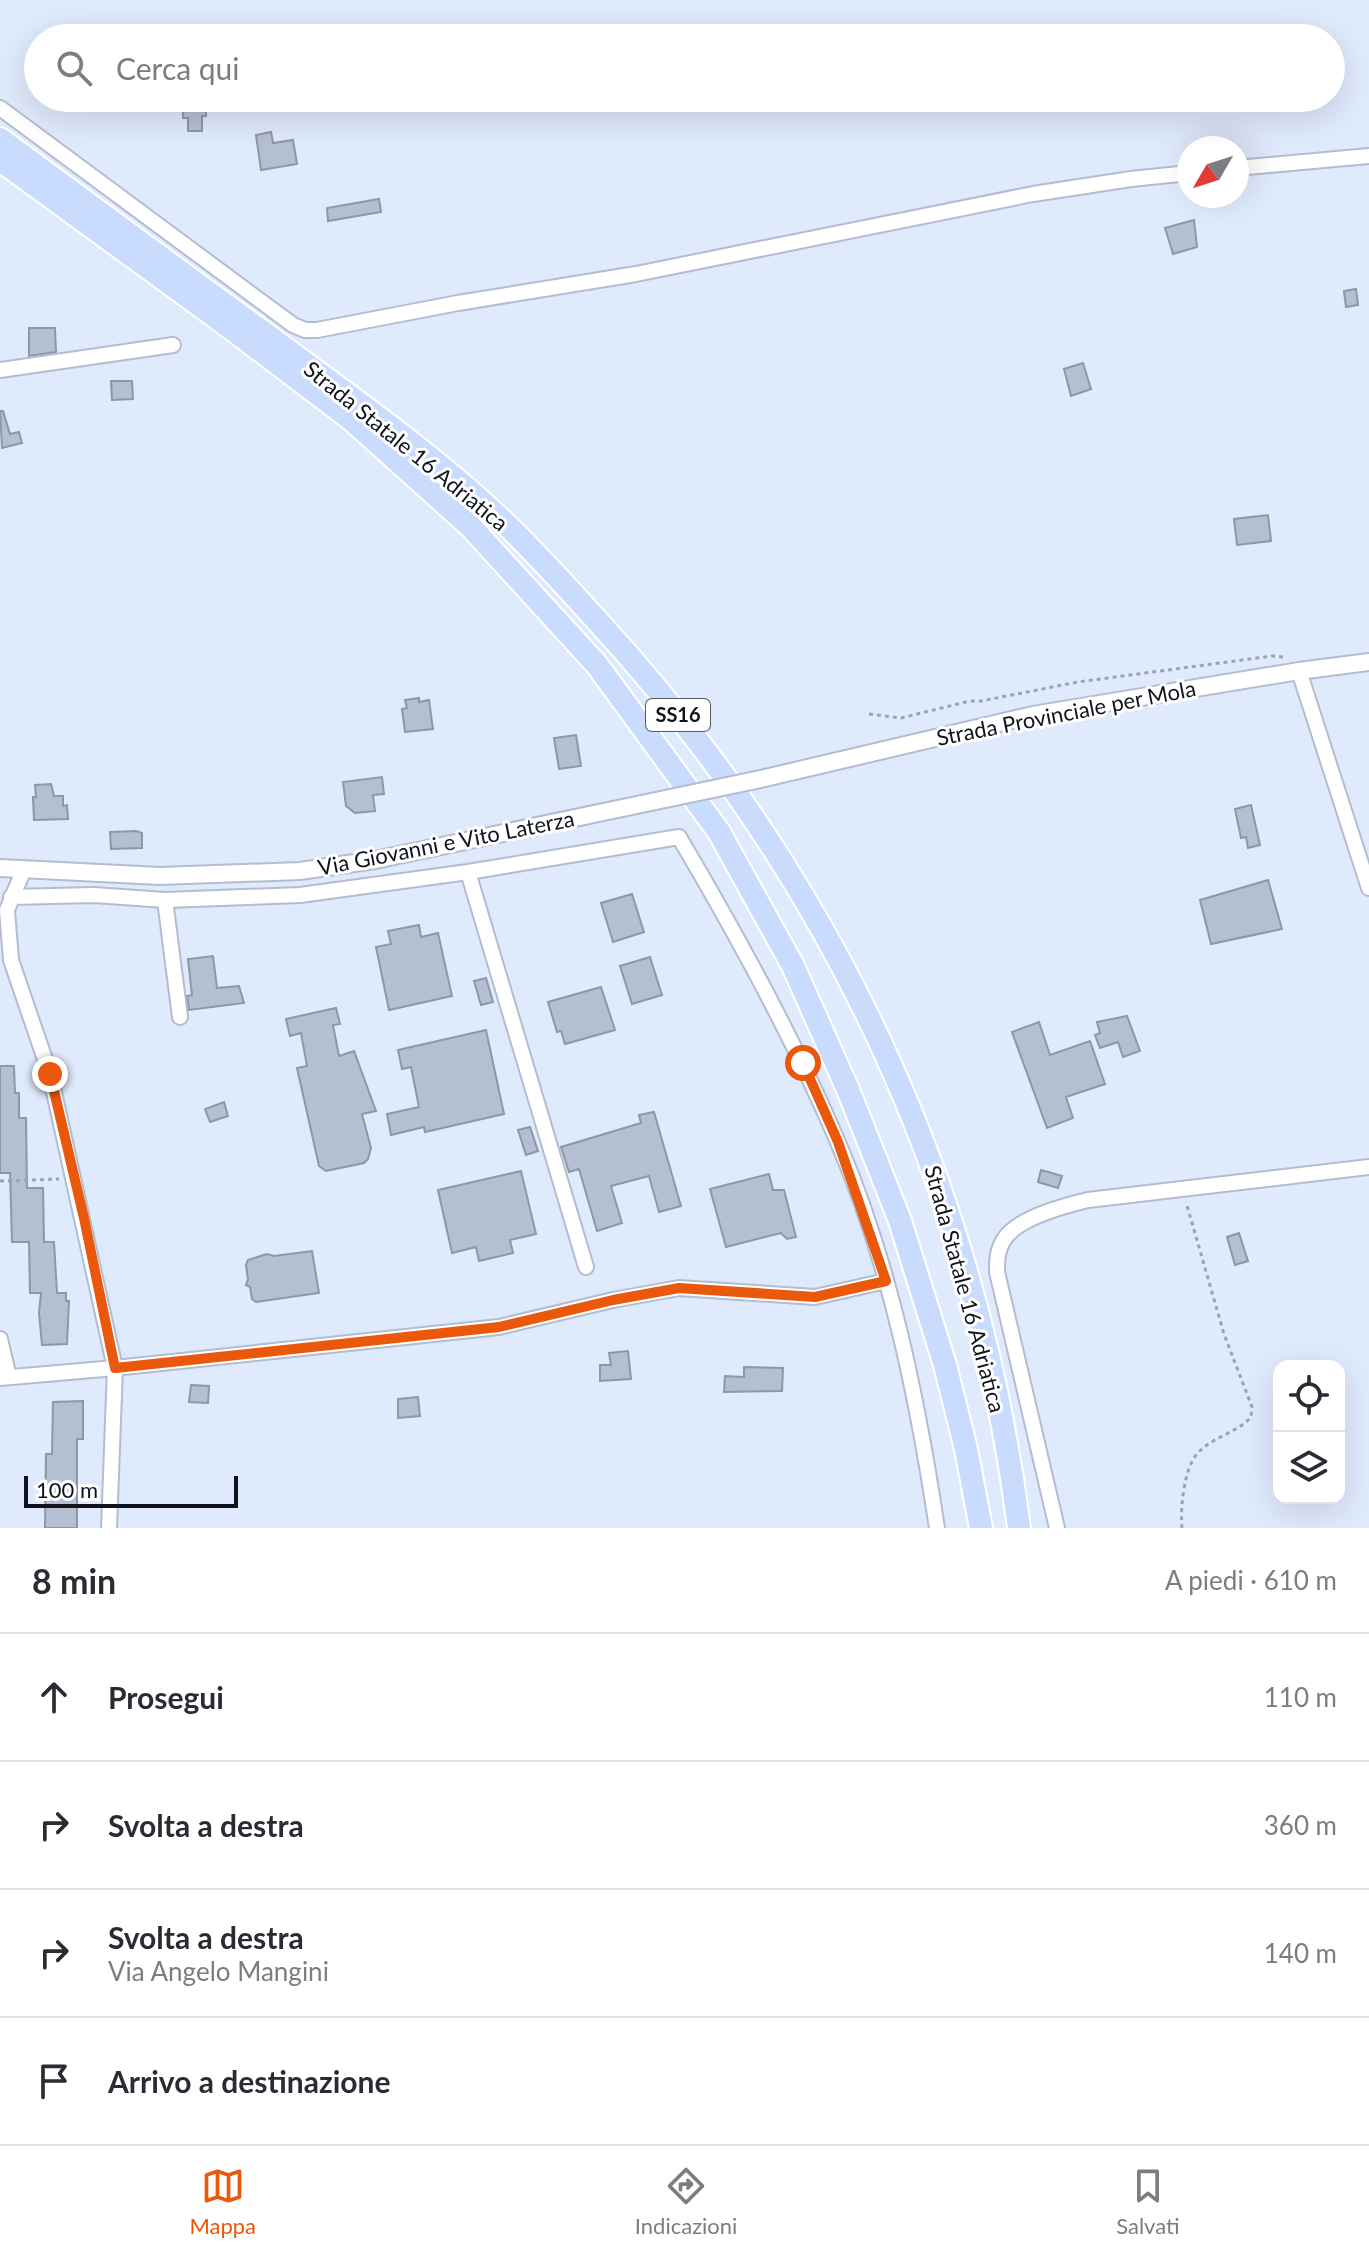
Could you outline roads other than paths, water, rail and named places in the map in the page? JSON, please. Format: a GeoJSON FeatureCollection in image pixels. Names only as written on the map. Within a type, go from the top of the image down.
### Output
{"type":"FeatureCollection","features":[{"type":"Feature","properties":{"kind":"highway","name":"Strada Statale 16 Adriatica"},"geometry":{"type":"LineString","coordinates":[[0,139],[316,372],[495,513],[625,651],[729,779],[780,857],[838,956],[860,997],[919,1129],[946,1203],[977,1313],[1009,1455],[1019,1528]]}},
{"type":"Feature","properties":{"kind":"highway","name":"Strada Statale 16 Adriatica"},"geometry":{"type":"LineString","coordinates":[[0,160],[352,420],[471,527],[597,665],[719,832],[793,966],[849,1092],[900,1221],[945,1365],[981,1528]]}},
{"type":"Feature","properties":{"kind":"street"},"geometry":{"type":"LineString","coordinates":[[0,108],[293,325],[305,330],[636,274],[1033,194],[1177,174]]}},
{"type":"Feature","properties":{"kind":"street"},"geometry":{"type":"LineString","coordinates":[[1249,167],[1369,156]]}},
{"type":"Feature","properties":{"kind":"street"},"geometry":{"type":"LineString","coordinates":[[0,370],[173,345]]}},
{"type":"Feature","properties":{"kind":"street","name":"Strada Provinciale per Mola"},"geometry":{"type":"LineString","coordinates":[[651,802],[1033,715],[1369,662]]}},
{"type":"Feature","properties":{"kind":"street"},"geometry":{"type":"LineString","coordinates":[[1299,671],[1369,888]]}},
{"type":"Feature","properties":{"kind":"street","name":"Via Giovanni e Vito Laterza"},"geometry":{"type":"LineString","coordinates":[[0,868],[160,876],[300,871],[375,860],[651,802]]}},
{"type":"Feature","properties":{"kind":"street"},"geometry":{"type":"LineString","coordinates":[[6,905],[94,895],[165,900],[300,895],[468,872],[679,837],[732,927],[803,1063],[838,1142],[886,1281],[917,1410],[937,1528]]}},
{"type":"Feature","properties":{"kind":"street"},"geometry":{"type":"LineString","coordinates":[[24,869],[6,905],[11,960],[50,1074],[115,1368],[109,1528]]}},
{"type":"Feature","properties":{"kind":"street"},"geometry":{"type":"LineString","coordinates":[[468,872],[586,1267]]}},
{"type":"Feature","properties":{"kind":"street"},"geometry":{"type":"LineString","coordinates":[[165,900],[180,1017]]}},
{"type":"Feature","properties":{"kind":"street"},"geometry":{"type":"LineString","coordinates":[[1057,1528],[997,1272],[998,1252],[1004,1238],[1019,1226],[1058,1207],[1088,1200],[1369,1167]]}},
{"type":"Feature","properties":{"kind":"street"},"geometry":{"type":"LineString","coordinates":[[0,1339],[4,1378],[499,1327],[679,1288],[815,1297],[886,1281]]}}]}
